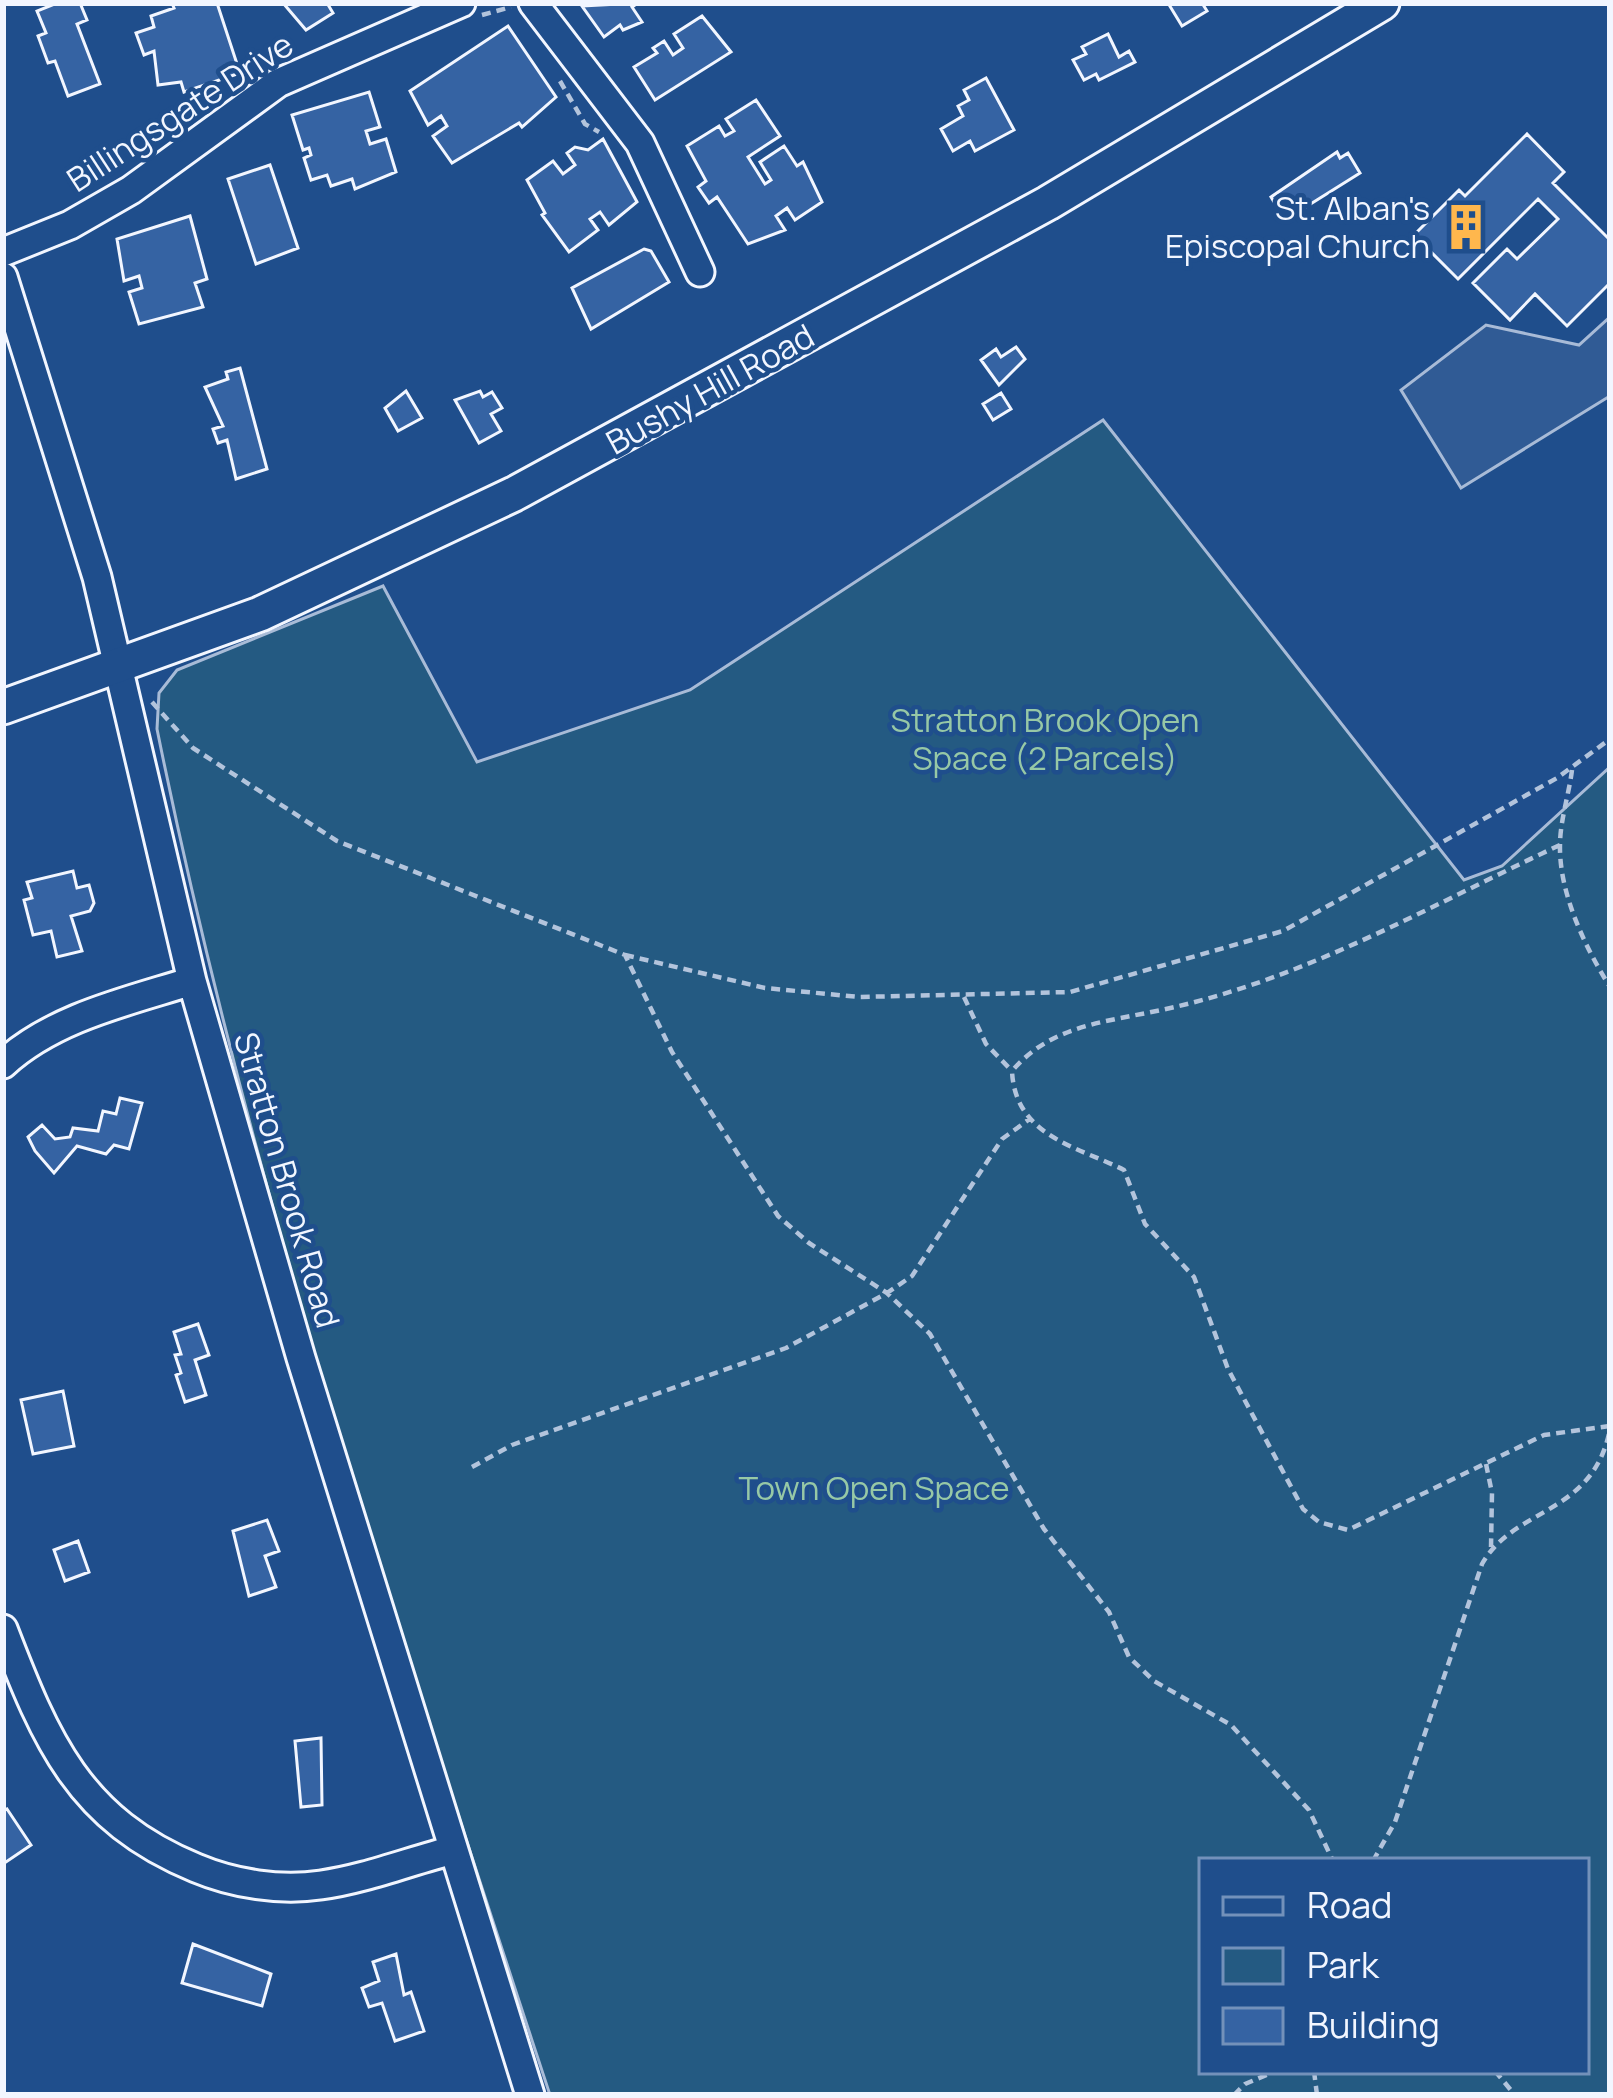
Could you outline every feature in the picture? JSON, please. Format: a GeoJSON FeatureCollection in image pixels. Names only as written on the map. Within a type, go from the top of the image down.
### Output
{"type":"FeatureCollection","features":[{"type":"Feature","properties":{"kind":"main road","name":"Bushy Hill Road"},"geometry":{"type":"LineString","coordinates":[[3,707],[260,614],[633,433],[1212,110],[1382,3]]}},
{"type":"Feature","properties":{"kind":"street","name":"Billingsgate Drive"},"geometry":{"type":"LineString","coordinates":[[3,252],[70,226],[131,190],[278,83],[469,10]]}},
{"type":"Feature","properties":{"kind":"street"},"geometry":{"type":"LineString","coordinates":[[528,14],[640,142],[700,272]]}},
{"type":"Feature","properties":{"kind":"street","name":"Stratton Brook Road"},"geometry":{"type":"LineString","coordinates":[[3,278],[79,515],[192,981],[301,1358],[530,2095]]}},
{"type":"Feature","properties":{"kind":"street"},"geometry":{"type":"LineString","coordinates":[[3,1064],[38,1038],[89,1014],[192,981]]}},
{"type":"Feature","properties":{"kind":"street"},"geometry":{"type":"LineString","coordinates":[[3,1629],[32,1704],[66,1765],[114,1825],[163,1855],[215,1876],[281,1888],[323,1885],[453,1850]]}},
{"type":"Feature","properties":{"kind":"path"},"geometry":{"type":"LineString","coordinates":[[469,10],[511,7],[528,14]]}},
{"type":"Feature","properties":{"kind":"path"},"geometry":{"type":"LineString","coordinates":[[559,75],[560,89],[585,124],[615,139]]}},
{"type":"Feature","properties":{"kind":"path"},"geometry":{"type":"LineString","coordinates":[[118,665],[193,748],[337,841],[625,955],[765,988],[859,997],[1070,992],[1283,931],[1572,767],[1610,739]]}},
{"type":"Feature","properties":{"kind":"path"},"geometry":{"type":"LineString","coordinates":[[1572,767],[1560,845],[1582,936],[1610,987]]}},
{"type":"Feature","properties":{"kind":"path"},"geometry":{"type":"LineString","coordinates":[[1012,1071],[1059,1032],[1188,1005],[1277,978],[1560,845]]}},
{"type":"Feature","properties":{"kind":"path"},"geometry":{"type":"LineString","coordinates":[[625,955],[672,1052],[778,1216],[808,1243],[887,1293],[950,1361],[1044,1529],[1109,1612],[1129,1657],[1154,1681],[1231,1725],[1309,1810],[1332,1858]]}},
{"type":"Feature","properties":{"kind":"path"},"geometry":{"type":"LineString","coordinates":[[963,994],[986,1044],[1012,1071],[1013,1087],[1031,1118],[1070,1150],[1124,1170],[1145,1225],[1193,1277],[1228,1369],[1303,1509],[1319,1522],[1348,1530],[1544,1435],[1610,1428],[1604,1457],[1582,1487],[1491,1547]]}},
{"type":"Feature","properties":{"kind":"path"},"geometry":{"type":"LineString","coordinates":[[472,1467],[512,1445],[786,1348],[887,1293],[912,1276],[1002,1139],[1031,1118]]}},
{"type":"Feature","properties":{"kind":"path"},"geometry":{"type":"LineString","coordinates":[[1375,1858],[1395,1822],[1491,1547],[1492,1493],[1486,1464]]}},
{"type":"Feature","properties":{"kind":"path"},"geometry":{"type":"LineString","coordinates":[[1234,2095],[1245,2084],[1269,2074]]}},
{"type":"Feature","properties":{"kind":"green space","name":"Town Open Space"},"geometry":{"type":"Polygon","coordinates":[[[1103,420],[1464,880],[1502,866],[1610,767],[1610,2095],[550,2095],[385,1588],[284,1247],[195,903],[157,729],[159,693],[177,670],[383,586],[477,762],[690,690],[1103,420]]]}},
{"type":"Feature","properties":{"kind":"shaded area"},"geometry":{"type":"Polygon","coordinates":[[[1610,317],[1610,396],[1461,488],[1401,390],[1486,325],[1579,345],[1610,317]]]}},
{"type":"Feature","properties":{"kind":"building"},"geometry":{"type":"Polygon","coordinates":[[[57,3],[80,3],[87,20],[77,24],[100,84],[68,96],[55,61],[48,63],[38,36],[46,33],[37,11],[57,3]]]}},
{"type":"Feature","properties":{"kind":"building"},"geometry":{"type":"Polygon","coordinates":[[[172,3],[217,3],[240,73],[184,92],[181,82],[158,85],[154,51],[144,55],[136,33],[154,27],[151,16],[174,8],[172,3]]]}},
{"type":"Feature","properties":{"kind":"building"},"geometry":{"type":"Polygon","coordinates":[[[283,3],[327,3],[333,13],[306,30],[283,3]]]}},
{"type":"Feature","properties":{"kind":"building"},"geometry":{"type":"Polygon","coordinates":[[[638,3],[632,7],[642,22],[623,30],[620,25],[604,37],[582,6],[638,3]]]}},
{"type":"Feature","properties":{"kind":"building"},"geometry":{"type":"Polygon","coordinates":[[[1168,3],[1202,3],[1207,11],[1182,26],[1168,3]]]}},
{"type":"Feature","properties":{"kind":"building"},"geometry":{"type":"Polygon","coordinates":[[[702,16],[731,52],[655,100],[634,67],[657,53],[653,48],[664,41],[673,55],[683,48],[674,34],[702,16]]]}},
{"type":"Feature","properties":{"kind":"building"},"geometry":{"type":"Polygon","coordinates":[[[508,26],[556,97],[522,127],[519,123],[452,163],[433,136],[447,126],[441,116],[428,125],[410,91],[508,26]]]}},
{"type":"Feature","properties":{"kind":"building"},"geometry":{"type":"Polygon","coordinates":[[[1108,34],[1119,57],[1129,51],[1135,62],[1099,80],[1096,74],[1084,80],[1073,60],[1086,54],[1082,47],[1108,34]]]}},
{"type":"Feature","properties":{"kind":"building"},"geometry":{"type":"Polygon","coordinates":[[[986,78],[1014,130],[975,151],[970,141],[953,151],[941,129],[963,116],[958,106],[969,100],[964,90],[986,78]]]}},
{"type":"Feature","properties":{"kind":"building"},"geometry":{"type":"Polygon","coordinates":[[[369,92],[380,127],[366,131],[370,144],[386,139],[396,172],[355,189],[352,179],[331,186],[327,175],[311,180],[304,158],[311,155],[309,148],[303,150],[292,115],[369,92]]]}},
{"type":"Feature","properties":{"kind":"building"},"geometry":{"type":"Polygon","coordinates":[[[756,100],[780,136],[748,157],[765,184],[771,180],[760,162],[784,146],[797,166],[803,162],[822,202],[795,220],[787,208],[776,216],[785,230],[748,244],[717,197],[709,203],[698,187],[706,181],[687,146],[719,126],[725,136],[734,131],[726,119],[756,100]]]}},
{"type":"Feature","properties":{"kind":"building","name":"St. Alban's Episcopal Church"},"geometry":{"type":"Polygon","coordinates":[[[1527,134],[1564,172],[1553,183],[1610,240],[1610,283],[1567,326],[1535,294],[1510,320],[1473,283],[1507,249],[1517,259],[1558,219],[1538,199],[1458,279],[1414,235],[1459,190],[1465,196],[1527,134]]]}},
{"type":"Feature","properties":{"kind":"building"},"geometry":{"type":"Polygon","coordinates":[[[603,139],[637,202],[609,225],[600,212],[590,219],[598,230],[569,252],[542,215],[527,180],[553,161],[563,174],[575,165],[567,153],[575,147],[588,150],[603,139]]]}},
{"type":"Feature","properties":{"kind":"building"},"geometry":{"type":"Polygon","coordinates":[[[1337,152],[1340,158],[1348,153],[1360,173],[1285,220],[1271,197],[1337,152]]]}},
{"type":"Feature","properties":{"kind":"building"},"geometry":{"type":"Polygon","coordinates":[[[270,165],[298,248],[256,264],[228,179],[270,165]]]}},
{"type":"Feature","properties":{"kind":"building"},"geometry":{"type":"Polygon","coordinates":[[[190,216],[207,279],[195,283],[203,307],[139,324],[129,292],[142,288],[139,276],[124,281],[117,239],[190,216]]]}},
{"type":"Feature","properties":{"kind":"building"},"geometry":{"type":"Polygon","coordinates":[[[644,249],[651,251],[669,282],[591,329],[572,288],[644,249]]]}},
{"type":"Feature","properties":{"kind":"building"},"geometry":{"type":"Polygon","coordinates":[[[1016,347],[1025,359],[999,385],[981,360],[996,349],[1001,357],[1016,347]]]}},
{"type":"Feature","properties":{"kind":"building"},"geometry":{"type":"Polygon","coordinates":[[[240,368],[267,469],[236,479],[227,440],[218,443],[213,429],[223,426],[205,387],[228,379],[226,372],[240,368]]]}},
{"type":"Feature","properties":{"kind":"building"},"geometry":{"type":"Polygon","coordinates":[[[406,391],[422,418],[398,431],[385,408],[406,391]]]}},
{"type":"Feature","properties":{"kind":"building"},"geometry":{"type":"Polygon","coordinates":[[[480,391],[483,397],[492,392],[502,408],[491,414],[501,431],[479,443],[455,400],[480,391]]]}},
{"type":"Feature","properties":{"kind":"building"},"geometry":{"type":"Polygon","coordinates":[[[1001,393],[1011,409],[993,420],[983,404],[1001,393]]]}},
{"type":"Feature","properties":{"kind":"building"},"geometry":{"type":"Polygon","coordinates":[[[73,871],[77,888],[89,885],[94,903],[90,911],[71,916],[82,951],[57,957],[51,931],[33,935],[24,900],[32,898],[27,882],[73,871]]]}},
{"type":"Feature","properties":{"kind":"building"},"geometry":{"type":"Polygon","coordinates":[[[120,1098],[142,1103],[129,1149],[114,1145],[106,1154],[77,1146],[54,1173],[35,1151],[28,1137],[42,1125],[55,1139],[70,1137],[73,1128],[98,1131],[103,1111],[116,1114],[120,1098]]]}},
{"type":"Feature","properties":{"kind":"building"},"geometry":{"type":"Polygon","coordinates":[[[198,1324],[209,1355],[195,1360],[206,1395],[185,1402],[176,1375],[181,1373],[175,1355],[181,1354],[174,1332],[198,1324]]]}},
{"type":"Feature","properties":{"kind":"building"},"geometry":{"type":"Polygon","coordinates":[[[63,1391],[74,1446],[33,1454],[21,1400],[63,1391]]]}},
{"type":"Feature","properties":{"kind":"building"},"geometry":{"type":"Polygon","coordinates":[[[267,1520],[279,1551],[265,1556],[276,1587],[249,1596],[233,1531],[267,1520]]]}},
{"type":"Feature","properties":{"kind":"building"},"geometry":{"type":"Polygon","coordinates":[[[78,1541],[89,1572],[65,1581],[54,1550],[78,1541]]]}},
{"type":"Feature","properties":{"kind":"building"},"geometry":{"type":"Polygon","coordinates":[[[321,1738],[322,1805],[301,1807],[295,1741],[321,1738]]]}},
{"type":"Feature","properties":{"kind":"building"},"geometry":{"type":"Polygon","coordinates":[[[7,1809],[31,1845],[3,1864],[3,1811],[7,1809]]]}},
{"type":"Feature","properties":{"kind":"building"},"geometry":{"type":"Polygon","coordinates":[[[193,1944],[271,1974],[262,2006],[182,1983],[193,1944]]]}},
{"type":"Feature","properties":{"kind":"building"},"geometry":{"type":"Polygon","coordinates":[[[396,1954],[404,1995],[411,1992],[424,2031],[395,2041],[382,2003],[369,2007],[362,1988],[379,1981],[373,1962],[396,1954]]]}},
{"type":"Feature","properties":{"kind":"place","name":"St. Alban's Episcopal Church"},"geometry":{"type":"Point","coordinates":[1466,227]}},
{"type":"Feature","properties":{"kind":"park label","name":"Stratton Brook Open Space (2 Parcels)"},"geometry":{"type":"Point","coordinates":[1045,739]}}]}
